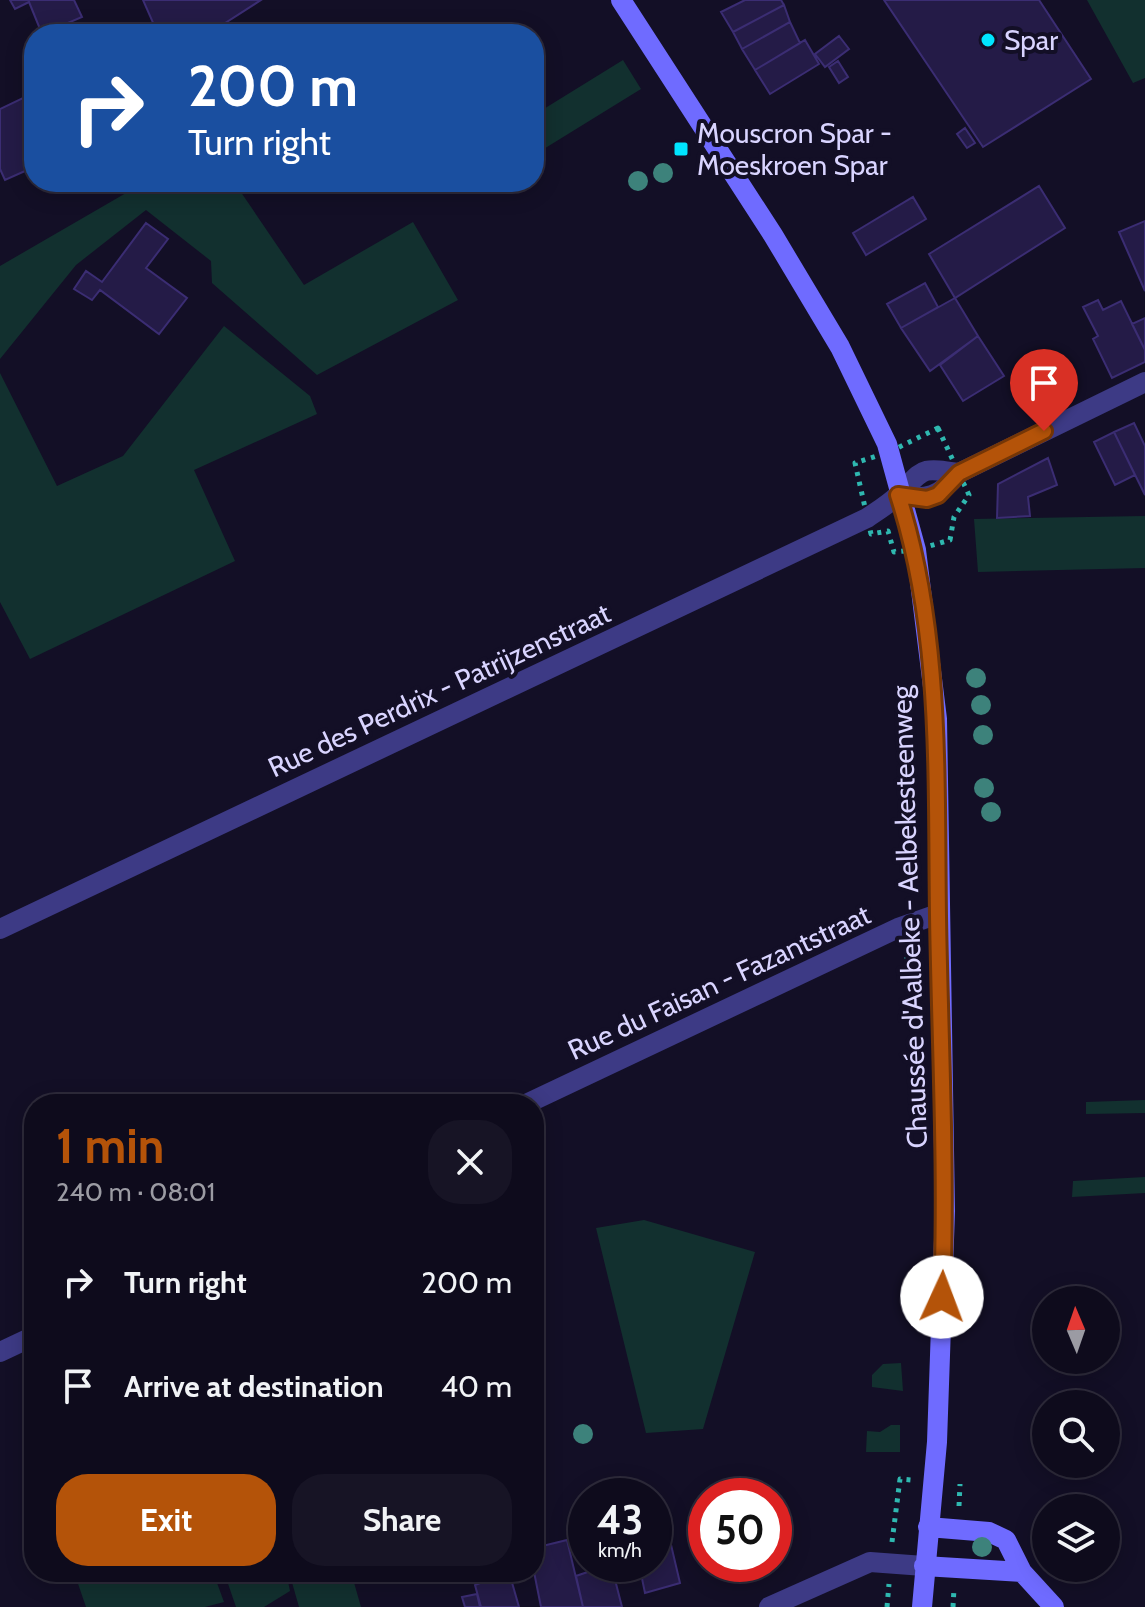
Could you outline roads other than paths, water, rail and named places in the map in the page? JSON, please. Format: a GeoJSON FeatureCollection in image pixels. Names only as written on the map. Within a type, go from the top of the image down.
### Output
{"type":"FeatureCollection","features":[{"type":"Feature","properties":{"kind":"main road","name":"Chaussée d'Aalbeke - Aelbekesteenweg"},"geometry":{"type":"LineString","coordinates":[[621,0],[773,235],[840,347],[887,444],[898,479],[898,495],[916,550],[937,719],[945,1211],[937,1442],[922,1607]]}},
{"type":"Feature","properties":{"kind":"main road"},"geometry":{"type":"LineString","coordinates":[[928,1527],[989,1532],[1006,1540],[1022,1572],[1054,1607]]}},
{"type":"Feature","properties":{"kind":"main road"},"geometry":{"type":"LineString","coordinates":[[924,1566],[1022,1572]]}},
{"type":"Feature","properties":{"kind":"street"},"geometry":{"type":"LineString","coordinates":[[898,495],[927,499],[938,495],[959,473],[1145,382]]}},
{"type":"Feature","properties":{"kind":"street","name":"Rue des Perdrix - Patrijzenstraat"},"geometry":{"type":"LineString","coordinates":[[0,929],[867,518],[898,495]]}},
{"type":"Feature","properties":{"kind":"street","name":"Rue du Faisan - Fazantstraat"},"geometry":{"type":"LineString","coordinates":[[544,1096],[884,935],[938,914]]}},
{"type":"Feature","properties":{"kind":"street"},"geometry":{"type":"LineString","coordinates":[[0,1352],[24,1341]]}},
{"type":"Feature","properties":{"kind":"street"},"geometry":{"type":"LineString","coordinates":[[769,1607],[870,1562],[924,1566]]}},
{"type":"Feature","properties":{"kind":"place","name":"Spar"},"geometry":{"type":"Point","coordinates":[988,40]}},
{"type":"Feature","properties":{"kind":"place","name":"Mouscron Spar - Moeskroen Spar"},"geometry":{"type":"Point","coordinates":[681,149]}}]}
